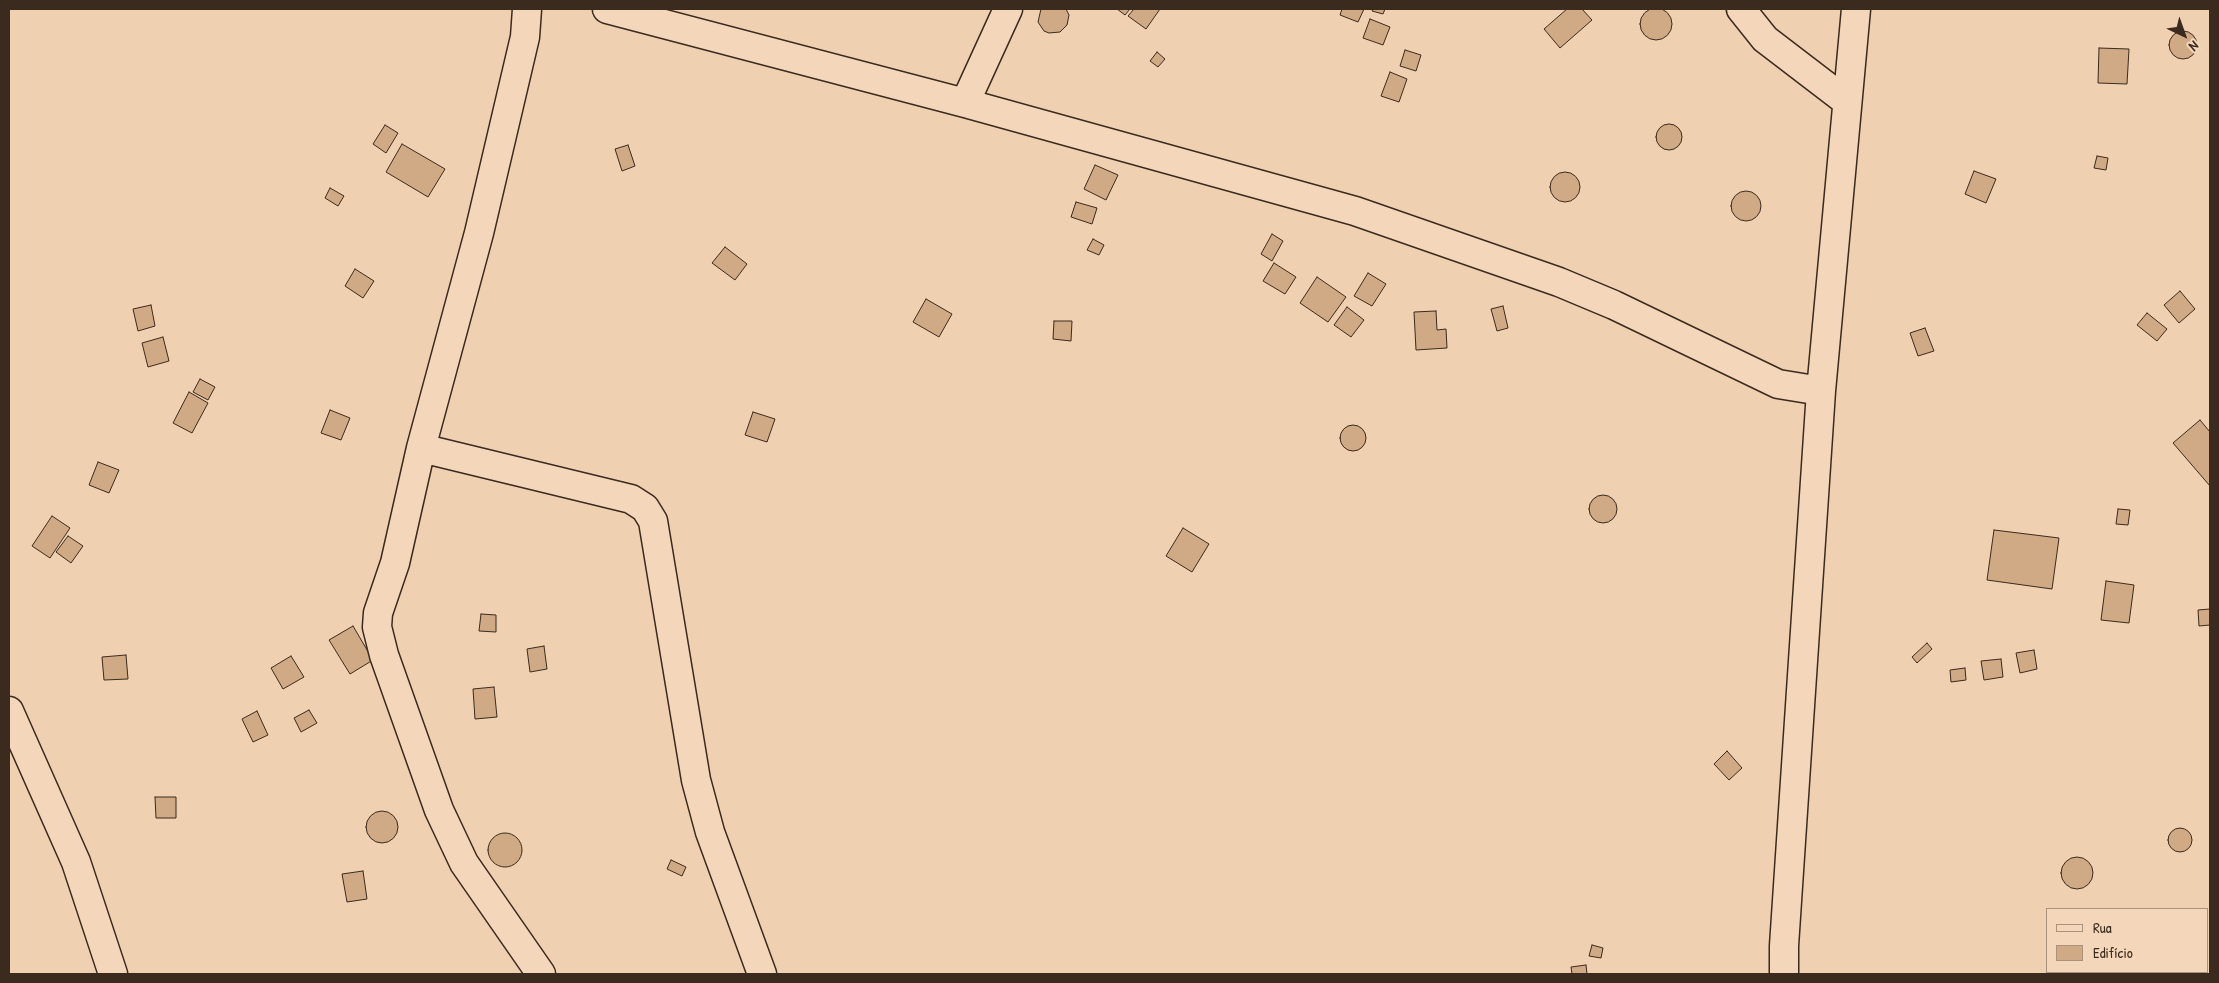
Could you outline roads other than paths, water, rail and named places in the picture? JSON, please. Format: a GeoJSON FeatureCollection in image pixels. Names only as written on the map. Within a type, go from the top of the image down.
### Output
{"type":"FeatureCollection","features":[{"type":"Feature","properties":{"kind":"street"},"geometry":{"type":"LineString","coordinates":[[527,9],[525,37],[479,233],[420,448],[404,531],[396,563],[378,613],[377,627],[384,655],[439,810],[464,864],[541,974]]}},
{"type":"Feature","properties":{"kind":"street"},"geometry":{"type":"LineString","coordinates":[[607,9],[965,103],[1355,211],[1614,305],[1778,384],[1821,392]]}},
{"type":"Feature","properties":{"kind":"street"},"geometry":{"type":"LineString","coordinates":[[965,103],[1008,9]]}},
{"type":"Feature","properties":{"kind":"street"},"geometry":{"type":"LineString","coordinates":[[1741,9],[1766,38],[1846,101]]}},
{"type":"Feature","properties":{"kind":"street"},"geometry":{"type":"LineString","coordinates":[[1784,974],[1784,946],[1821,392],[1846,101],[1856,9]]}},
{"type":"Feature","properties":{"kind":"street"},"geometry":{"type":"LineString","coordinates":[[420,448],[631,498],[645,508],[653,521],[696,780],[710,832],[762,974]]}},
{"type":"Feature","properties":{"kind":"street"},"geometry":{"type":"LineString","coordinates":[[9,711],[76,862],[113,974]]}}]}
